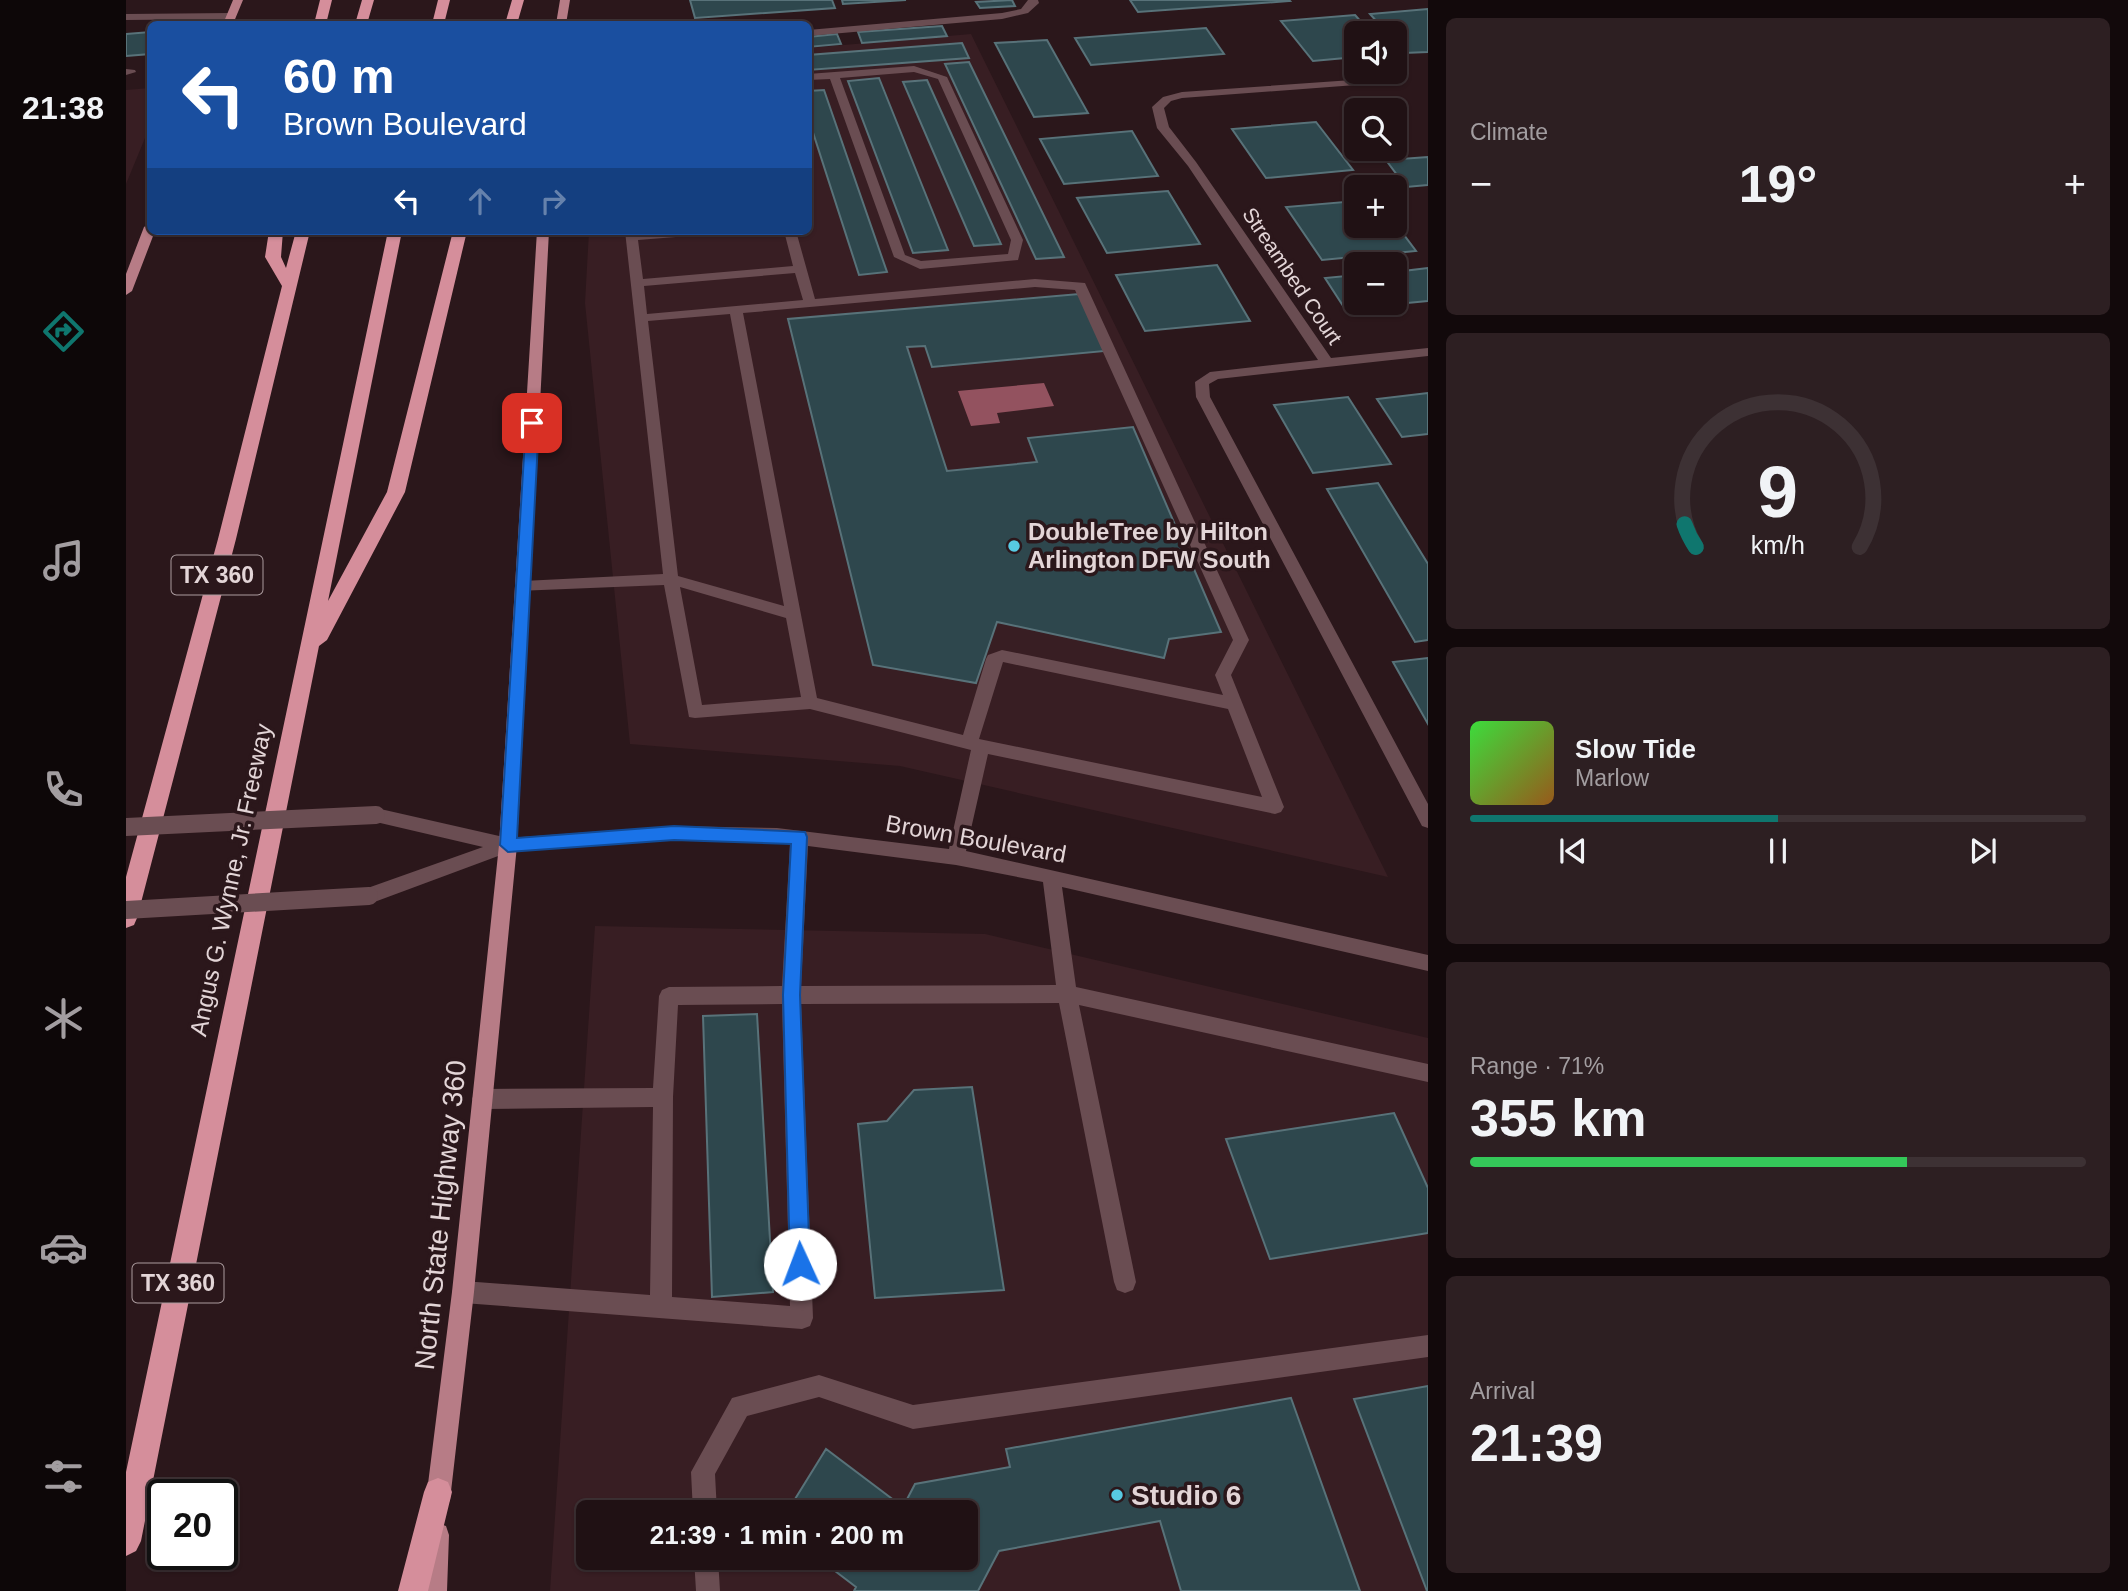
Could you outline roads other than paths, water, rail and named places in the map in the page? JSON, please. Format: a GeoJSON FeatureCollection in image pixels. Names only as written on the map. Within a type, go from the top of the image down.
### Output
{"type":"FeatureCollection","features":[{"type":"Feature","properties":{"kind":"highway"},"geometry":{"type":"LineString","coordinates":[[321,21],[326,0]]}},
{"type":"Feature","properties":{"kind":"highway"},"geometry":{"type":"LineString","coordinates":[[362,21],[368,0]]}},
{"type":"Feature","properties":{"kind":"highway"},"geometry":{"type":"LineString","coordinates":[[439,21],[444,0]]}},
{"type":"Feature","properties":{"kind":"highway"},"geometry":{"type":"LineString","coordinates":[[513,21],[517,0]]}},
{"type":"Feature","properties":{"kind":"highway"},"geometry":{"type":"LineString","coordinates":[[276,235],[273,257],[288,284]]}},
{"type":"Feature","properties":{"kind":"highway","name":"TX 360"},"geometry":{"type":"LineString","coordinates":[[126,918],[227,539],[302,235]]}},
{"type":"Feature","properties":{"kind":"highway","name":"Angus G. Wynne, Jr. Freeway"},"geometry":{"type":"LineString","coordinates":[[126,1541],[394,235]]}},
{"type":"Feature","properties":{"kind":"highway"},"geometry":{"type":"LineString","coordinates":[[304,664],[396,492],[459,235]]}},
{"type":"Feature","properties":{"kind":"highway"},"geometry":{"type":"LineString","coordinates":[[413,1591],[438,1492]]}},
{"type":"Feature","properties":{"kind":"main road"},"geometry":{"type":"LineString","coordinates":[[230,20],[238,0]]}},
{"type":"Feature","properties":{"kind":"main road"},"geometry":{"type":"LineString","coordinates":[[562,21],[565,0]]}},
{"type":"Feature","properties":{"kind":"main road"},"geometry":{"type":"LineString","coordinates":[[126,292],[147,235]]}},
{"type":"Feature","properties":{"kind":"main road","name":"North State Highway 360"},"geometry":{"type":"LineString","coordinates":[[435,1591],[438,1492],[463,1292],[508,845],[543,235]]}},
{"type":"Feature","properties":{"kind":"street"},"geometry":{"type":"LineString","coordinates":[[812,33],[1002,16],[1024,11],[1034,3],[1033,0]]}},
{"type":"Feature","properties":{"kind":"street"},"geometry":{"type":"LineString","coordinates":[[126,18],[230,20]]}},
{"type":"Feature","properties":{"kind":"street"},"geometry":{"type":"LineString","coordinates":[[812,77],[834,75],[914,69],[942,77],[1017,240],[1014,257],[920,265],[900,257],[834,75]]}},
{"type":"Feature","properties":{"kind":"street","name":"Streambed Court"},"geometry":{"type":"LineString","coordinates":[[1344,84],[1182,95],[1167,99],[1158,107],[1163,128],[1192,163],[1326,361],[1215,375],[1202,382],[1203,397],[1428,821]]}},
{"type":"Feature","properties":{"kind":"street"},"geometry":{"type":"LineString","coordinates":[[631,235],[671,579],[695,712],[810,703],[975,745],[1275,807],[1223,675],[1241,640],[1080,286],[1035,283],[641,318]]}},
{"type":"Feature","properties":{"kind":"street"},"geometry":{"type":"LineString","coordinates":[[791,235],[810,303]]}},
{"type":"Feature","properties":{"kind":"street"},"geometry":{"type":"LineString","coordinates":[[637,283],[800,269]]}},
{"type":"Feature","properties":{"kind":"street"},"geometry":{"type":"LineString","coordinates":[[736,310],[810,703]]}},
{"type":"Feature","properties":{"kind":"street"},"geometry":{"type":"LineString","coordinates":[[1326,361],[1428,352]]}},
{"type":"Feature","properties":{"kind":"street"},"geometry":{"type":"LineString","coordinates":[[523,587],[671,579],[793,614]]}},
{"type":"Feature","properties":{"kind":"street"},"geometry":{"type":"LineString","coordinates":[[956,857],[975,745],[994,659],[1002,656],[1235,704]]}},
{"type":"Feature","properties":{"kind":"street"},"geometry":{"type":"LineString","coordinates":[[126,827],[376,815],[508,845]]}},
{"type":"Feature","properties":{"kind":"street","name":"Brown Boulevard"},"geometry":{"type":"LineString","coordinates":[[508,845],[674,833],[799,837],[956,857],[1051,876],[1428,963]]}},
{"type":"Feature","properties":{"kind":"street"},"geometry":{"type":"LineString","coordinates":[[463,1292],[802,1318],[791,995],[799,837]]}},
{"type":"Feature","properties":{"kind":"street"},"geometry":{"type":"LineString","coordinates":[[126,910],[369,896],[508,845]]}},
{"type":"Feature","properties":{"kind":"street"},"geometry":{"type":"LineString","coordinates":[[1051,876],[1067,994],[1125,1282]]}},
{"type":"Feature","properties":{"kind":"street"},"geometry":{"type":"LineString","coordinates":[[661,1308],[663,1097],[669,996],[1067,994],[1428,1073]]}},
{"type":"Feature","properties":{"kind":"street"},"geometry":{"type":"LineString","coordinates":[[482,1099],[663,1097]]}},
{"type":"Feature","properties":{"kind":"street"},"geometry":{"type":"LineString","coordinates":[[704,1500],[703,1472],[740,1406],[819,1386],[913,1417],[1428,1346]]}},
{"type":"Feature","properties":{"kind":"street"},"geometry":{"type":"LineString","coordinates":[[707,1570],[708,1591]]}},
{"type":"Feature","properties":{"kind":"place","name":"DoubleTree by Hilton Arlington DFW South"},"geometry":{"type":"Point","coordinates":[1014,546]}},
{"type":"Feature","properties":{"kind":"place","name":"Studio 6"},"geometry":{"type":"Point","coordinates":[1117,1495]}}]}
